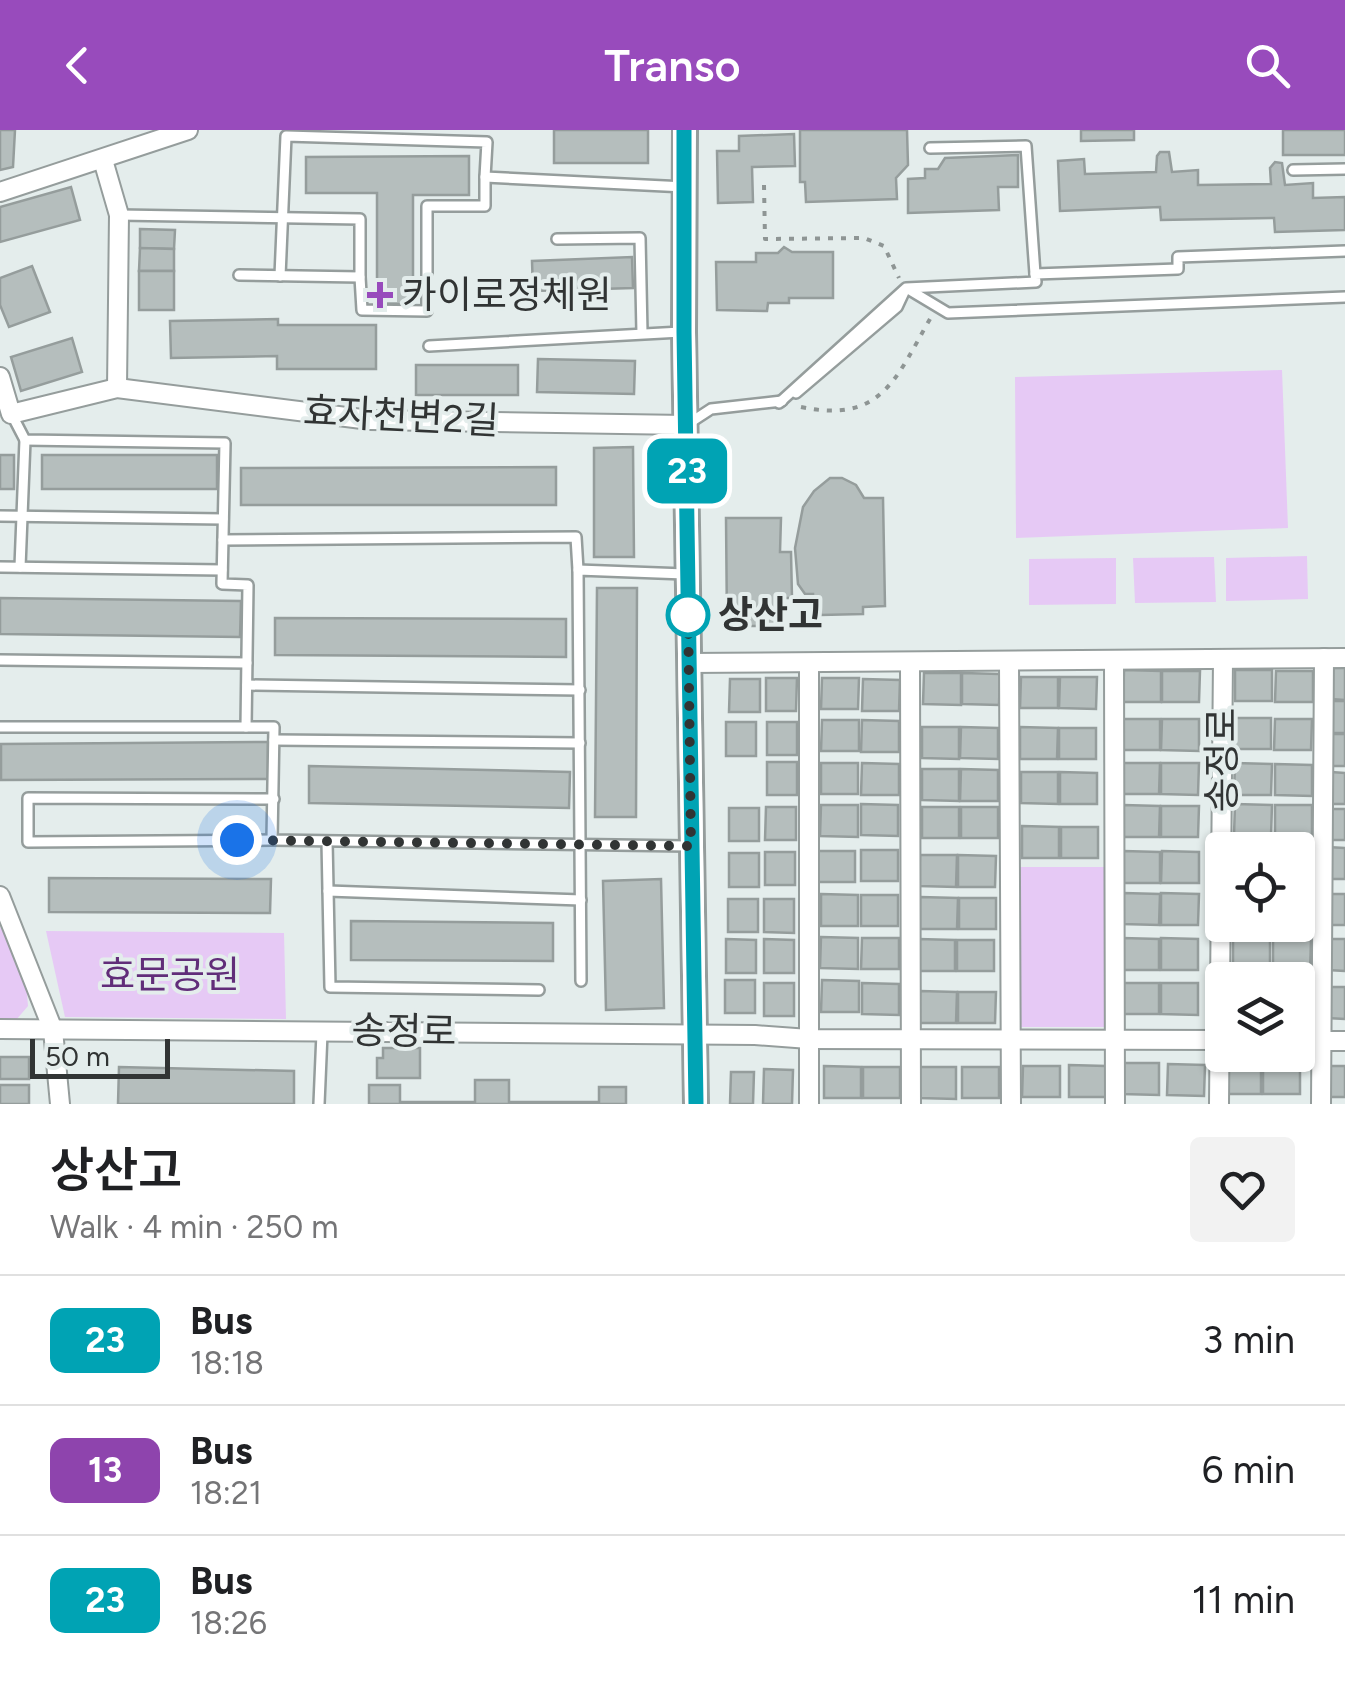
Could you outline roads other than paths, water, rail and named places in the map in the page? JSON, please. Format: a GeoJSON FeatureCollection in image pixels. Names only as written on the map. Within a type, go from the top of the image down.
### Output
{"type":"FeatureCollection","features":[{"type":"Feature","properties":{"kind":"street"},"geometry":{"type":"LineString","coordinates":[[0,192],[188,130]]}},
{"type":"Feature","properties":{"kind":"street"},"geometry":{"type":"LineString","coordinates":[[684,130],[696,1104]]}},
{"type":"Feature","properties":{"kind":"street"},"geometry":{"type":"LineString","coordinates":[[103,160],[119,215],[117,388]]}},
{"type":"Feature","properties":{"kind":"street"},"geometry":{"type":"LineString","coordinates":[[0,378],[11,414]]}},
{"type":"Feature","properties":{"kind":"street","name":"효자천변2길"},"geometry":{"type":"LineString","coordinates":[[11,414],[117,388],[370,420],[686,425]]}},
{"type":"Feature","properties":{"kind":"street"},"geometry":{"type":"LineString","coordinates":[[1321,1104],[1324,658]]}},
{"type":"Feature","properties":{"kind":"street"},"geometry":{"type":"LineString","coordinates":[[688,663],[1345,658]]}},
{"type":"Feature","properties":{"kind":"street","name":"송정로"},"geometry":{"type":"LineString","coordinates":[[1221,962],[1223,659]]}},
{"type":"Feature","properties":{"kind":"street"},"geometry":{"type":"LineString","coordinates":[[1114,660],[1115,1104]]}},
{"type":"Feature","properties":{"kind":"street"},"geometry":{"type":"LineString","coordinates":[[910,662],[911,1104]]}},
{"type":"Feature","properties":{"kind":"street"},"geometry":{"type":"LineString","coordinates":[[1009,662],[1010,1104]]}},
{"type":"Feature","properties":{"kind":"street"},"geometry":{"type":"LineString","coordinates":[[809,1104],[810,664]]}},
{"type":"Feature","properties":{"kind":"street"},"geometry":{"type":"LineString","coordinates":[[0,896],[53,1030],[60,1104]]}},
{"type":"Feature","properties":{"kind":"street","name":"송정로"},"geometry":{"type":"LineString","coordinates":[[0,1030],[755,1035],[809,1040],[1205,1040]]}},
{"type":"Feature","properties":{"kind":"street"},"geometry":{"type":"LineString","coordinates":[[1315,1041],[1345,1041]]}},
{"type":"Feature","properties":{"kind":"street","name":"송정로"},"geometry":{"type":"LineString","coordinates":[[1219,1104],[1220,1072]]}},
{"type":"Feature","properties":{"kind":"lane"},"geometry":{"type":"LineString","coordinates":[[119,215],[282,218],[360,219],[362,310],[427,310],[427,206],[485,206],[487,142],[286,136],[282,218],[280,276]]}},
{"type":"Feature","properties":{"kind":"lane"},"geometry":{"type":"LineString","coordinates":[[686,425],[711,409],[779,402],[906,288],[1036,282],[1026,146],[930,148]]}},
{"type":"Feature","properties":{"kind":"lane"},"geometry":{"type":"LineString","coordinates":[[1293,170],[1345,169]]}},
{"type":"Feature","properties":{"kind":"lane"},"geometry":{"type":"LineString","coordinates":[[484,177],[686,187]]}},
{"type":"Feature","properties":{"kind":"lane"},"geometry":{"type":"LineString","coordinates":[[557,239],[640,238],[642,333]]}},
{"type":"Feature","properties":{"kind":"lane"},"geometry":{"type":"LineString","coordinates":[[1035,274],[1178,269],[1178,257],[1345,252]]}},
{"type":"Feature","properties":{"kind":"lane"},"geometry":{"type":"LineString","coordinates":[[239,275],[360,277]]}},
{"type":"Feature","properties":{"kind":"lane"},"geometry":{"type":"LineString","coordinates":[[906,288],[948,313],[1345,297]]}},
{"type":"Feature","properties":{"kind":"lane"},"geometry":{"type":"LineString","coordinates":[[429,346],[684,332]]}},
{"type":"Feature","properties":{"kind":"lane"},"geometry":{"type":"LineString","coordinates":[[11,414],[24,440],[20,567]]}},
{"type":"Feature","properties":{"kind":"lane"},"geometry":{"type":"LineString","coordinates":[[24,440],[224,443],[222,584],[248,585],[246,727]]}},
{"type":"Feature","properties":{"kind":"lane"},"geometry":{"type":"LineString","coordinates":[[0,516],[223,519]]}},
{"type":"Feature","properties":{"kind":"lane"},"geometry":{"type":"LineString","coordinates":[[223,540],[576,536],[580,981]]}},
{"type":"Feature","properties":{"kind":"lane"},"geometry":{"type":"LineString","coordinates":[[0,567],[222,570]]}},
{"type":"Feature","properties":{"kind":"lane"},"geometry":{"type":"LineString","coordinates":[[578,570],[688,574]]}},
{"type":"Feature","properties":{"kind":"lane"},"geometry":{"type":"LineString","coordinates":[[0,660],[247,664]]}},
{"type":"Feature","properties":{"kind":"lane"},"geometry":{"type":"LineString","coordinates":[[246,685],[580,690]]}},
{"type":"Feature","properties":{"kind":"lane"},"geometry":{"type":"LineString","coordinates":[[0,726],[274,727],[272,840]]}},
{"type":"Feature","properties":{"kind":"lane"},"geometry":{"type":"LineString","coordinates":[[274,740],[580,743]]}},
{"type":"Feature","properties":{"kind":"lane"},"geometry":{"type":"LineString","coordinates":[[274,799],[28,798],[28,842],[272,840],[691,846]]}},
{"type":"Feature","properties":{"kind":"lane"},"geometry":{"type":"LineString","coordinates":[[327,841],[330,987],[539,990]]}},
{"type":"Feature","properties":{"kind":"lane"},"geometry":{"type":"LineString","coordinates":[[328,891],[581,900]]}},
{"type":"Feature","properties":{"kind":"lane"},"geometry":{"type":"LineString","coordinates":[[319,1104],[322,1030]]}},
{"type":"Feature","properties":{"kind":"place","name":"카이로정체원"},"geometry":{"type":"Point","coordinates":[380,295]}},
{"type":"Feature","properties":{"kind":"place","name":"상산고"},"geometry":{"type":"Point","coordinates":[688,615]}},
{"type":"Feature","properties":{"kind":"park label","name":"효문공원"},"geometry":{"type":"Point","coordinates":[170,975]}}]}
